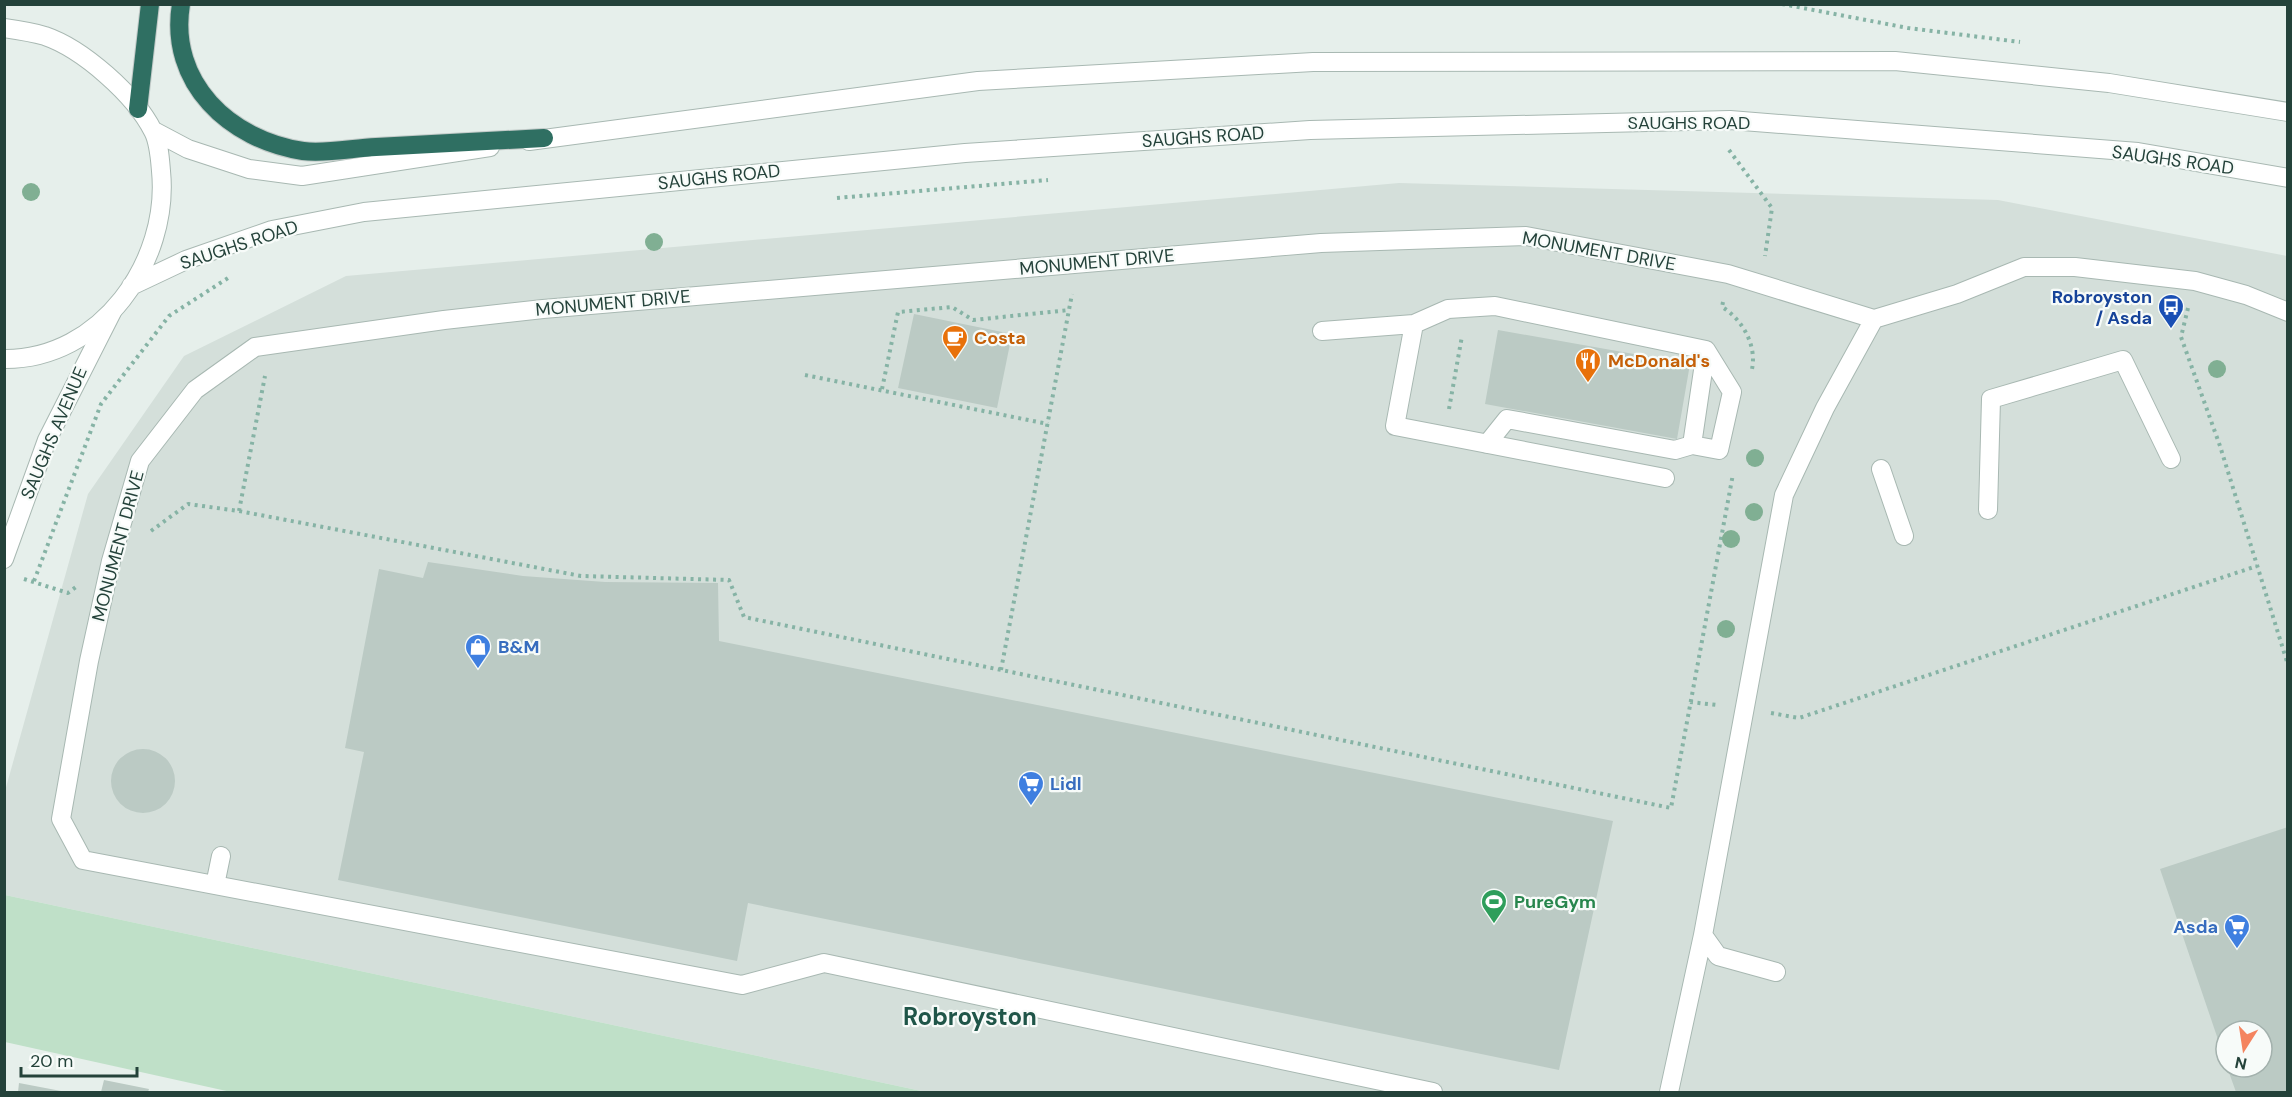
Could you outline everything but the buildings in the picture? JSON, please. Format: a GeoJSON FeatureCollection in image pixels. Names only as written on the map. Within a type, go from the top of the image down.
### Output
{"type":"FeatureCollection","features":[{"type":"Feature","properties":{"kind":"highway"},"geometry":{"type":"LineString","coordinates":[[138,109],[150,4]]}},
{"type":"Feature","properties":{"kind":"highway"},"geometry":{"type":"LineString","coordinates":[[181,4],[179,34],[189,73],[201,93],[219,112],[239,130],[258,139],[305,151],[544,138]]}},
{"type":"Feature","properties":{"kind":"street"},"geometry":{"type":"LineString","coordinates":[[4,28],[46,36],[72,50],[116,84],[154,131],[164,195],[150,252],[131,286],[113,311],[88,333],[65,346],[42,354],[4,359]]}},
{"type":"Feature","properties":{"kind":"street"},"geometry":{"type":"LineString","coordinates":[[154,131],[188,149],[249,170],[302,176],[544,138],[978,81],[1313,62],[1895,60],[2109,83],[2288,112]]}},
{"type":"Feature","properties":{"kind":"street","name":"SAUGHS ROAD"},"geometry":{"type":"LineString","coordinates":[[131,286],[186,260],[272,231],[364,212],[965,153],[1311,130],[1730,120],[2138,152],[2288,178]]}},
{"type":"Feature","properties":{"kind":"street","name":"MONUMENT DRIVE"},"geometry":{"type":"LineString","coordinates":[[215,885],[83,860],[61,819],[89,661],[111,561],[140,461],[195,390],[255,347],[444,320],[543,309],[1321,243],[1526,236],[1728,274],[1874,319]]}},
{"type":"Feature","properties":{"kind":"street"},"geometry":{"type":"LineString","coordinates":[[1669,1092],[1703,935],[1784,495],[1825,408],[1874,319],[1957,294],[2024,267],[2075,267],[2195,281],[2246,295],[2288,312]]}},
{"type":"Feature","properties":{"kind":"street"},"geometry":{"type":"LineString","coordinates":[[1322,331],[1414,324],[1448,309],[1495,306],[1706,350],[1732,392],[1719,450],[1692,445],[1676,450],[1507,419],[1487,444]]}},
{"type":"Feature","properties":{"kind":"street","name":"SAUGHS AVENUE"},"geometry":{"type":"LineString","coordinates":[[4,559],[47,440],[113,311]]}},
{"type":"Feature","properties":{"kind":"street"},"geometry":{"type":"LineString","coordinates":[[1414,324],[1395,426],[1665,478]]}},
{"type":"Feature","properties":{"kind":"street"},"geometry":{"type":"LineString","coordinates":[[1692,445],[1706,350]]}},
{"type":"Feature","properties":{"kind":"street"},"geometry":{"type":"LineString","coordinates":[[1988,510],[1991,399],[2123,360],[2171,459]]}},
{"type":"Feature","properties":{"kind":"street"},"geometry":{"type":"LineString","coordinates":[[1881,470],[1904,536]]}},
{"type":"Feature","properties":{"kind":"street"},"geometry":{"type":"LineString","coordinates":[[221,856],[215,885],[742,985],[824,963],[1433,1092]]}},
{"type":"Feature","properties":{"kind":"street"},"geometry":{"type":"LineString","coordinates":[[1703,935],[1718,956],[1776,972]]}},
{"type":"Feature","properties":{"kind":"path"},"geometry":{"type":"LineString","coordinates":[[1738,146],[1726,145],[1772,208],[1766,256],[1754,254]]}},
{"type":"Feature","properties":{"kind":"path"},"geometry":{"type":"LineString","coordinates":[[825,199],[1053,179]]}},
{"type":"Feature","properties":{"kind":"path"},"geometry":{"type":"LineString","coordinates":[[1000,670],[1078,263]]}},
{"type":"Feature","properties":{"kind":"path"},"geometry":{"type":"LineString","coordinates":[[111,561],[68,592],[34,581],[101,404],[169,316],[235,274]]}},
{"type":"Feature","properties":{"kind":"path"},"geometry":{"type":"LineString","coordinates":[[1728,274],[1722,307],[1737,316],[1755,356],[1751,379]]}},
{"type":"Feature","properties":{"kind":"path"},"geometry":{"type":"LineString","coordinates":[[2195,281],[2181,337],[2220,446],[2288,665]]}},
{"type":"Feature","properties":{"kind":"path"},"geometry":{"type":"LineString","coordinates":[[882,389],[898,312],[952,307],[973,320],[1069,310]]}},
{"type":"Feature","properties":{"kind":"path"},"geometry":{"type":"LineString","coordinates":[[1443,435],[1466,321],[1451,323],[1448,309]]}},
{"type":"Feature","properties":{"kind":"path"},"geometry":{"type":"LineString","coordinates":[[239,511],[265,374],[255,347]]}},
{"type":"Feature","properties":{"kind":"path"},"geometry":{"type":"LineString","coordinates":[[805,375],[1048,424]]}},
{"type":"Feature","properties":{"kind":"path"},"geometry":{"type":"LineString","coordinates":[[150,532],[188,504],[239,511],[581,576],[729,580],[744,617],[1671,808],[1733,471]]}},
{"type":"Feature","properties":{"kind":"path"},"geometry":{"type":"LineString","coordinates":[[1690,702],[1744,708],[1799,718],[2257,566]]}},
{"type":"Feature","properties":{"kind":"shaded area"},"geometry":{"type":"Polygon","coordinates":[[[1399,183],[1998,200],[2287,256],[2287,1092],[926,1092],[5,895],[5,791],[88,494],[184,356],[346,276],[1399,183]]]}},
{"type":"Feature","properties":{"kind":"green space"},"geometry":{"type":"Polygon","coordinates":[[[5,895],[926,1092],[231,1092],[5,1042],[5,895]]]}},
{"type":"Feature","properties":{"kind":"place","name":"Robroyston / Asda"},"geometry":{"type":"Point","coordinates":[2171,330]}},
{"type":"Feature","properties":{"kind":"place","name":"Costa"},"geometry":{"type":"Point","coordinates":[955,361]}},
{"type":"Feature","properties":{"kind":"place","name":"McDonald's"},"geometry":{"type":"Point","coordinates":[1588,384]}},
{"type":"Feature","properties":{"kind":"place","name":"B&M"},"geometry":{"type":"Point","coordinates":[478,670]}},
{"type":"Feature","properties":{"kind":"place","name":"Lidl"},"geometry":{"type":"Point","coordinates":[1031,807]}},
{"type":"Feature","properties":{"kind":"place","name":"PureGym"},"geometry":{"type":"Point","coordinates":[1494,925]}},
{"type":"Feature","properties":{"kind":"place","name":"Asda"},"geometry":{"type":"Point","coordinates":[2237,950]}},
{"type":"Feature","properties":{"kind":"district","name":"Robroyston"},"geometry":{"type":"Point","coordinates":[970,1016]}}]}
